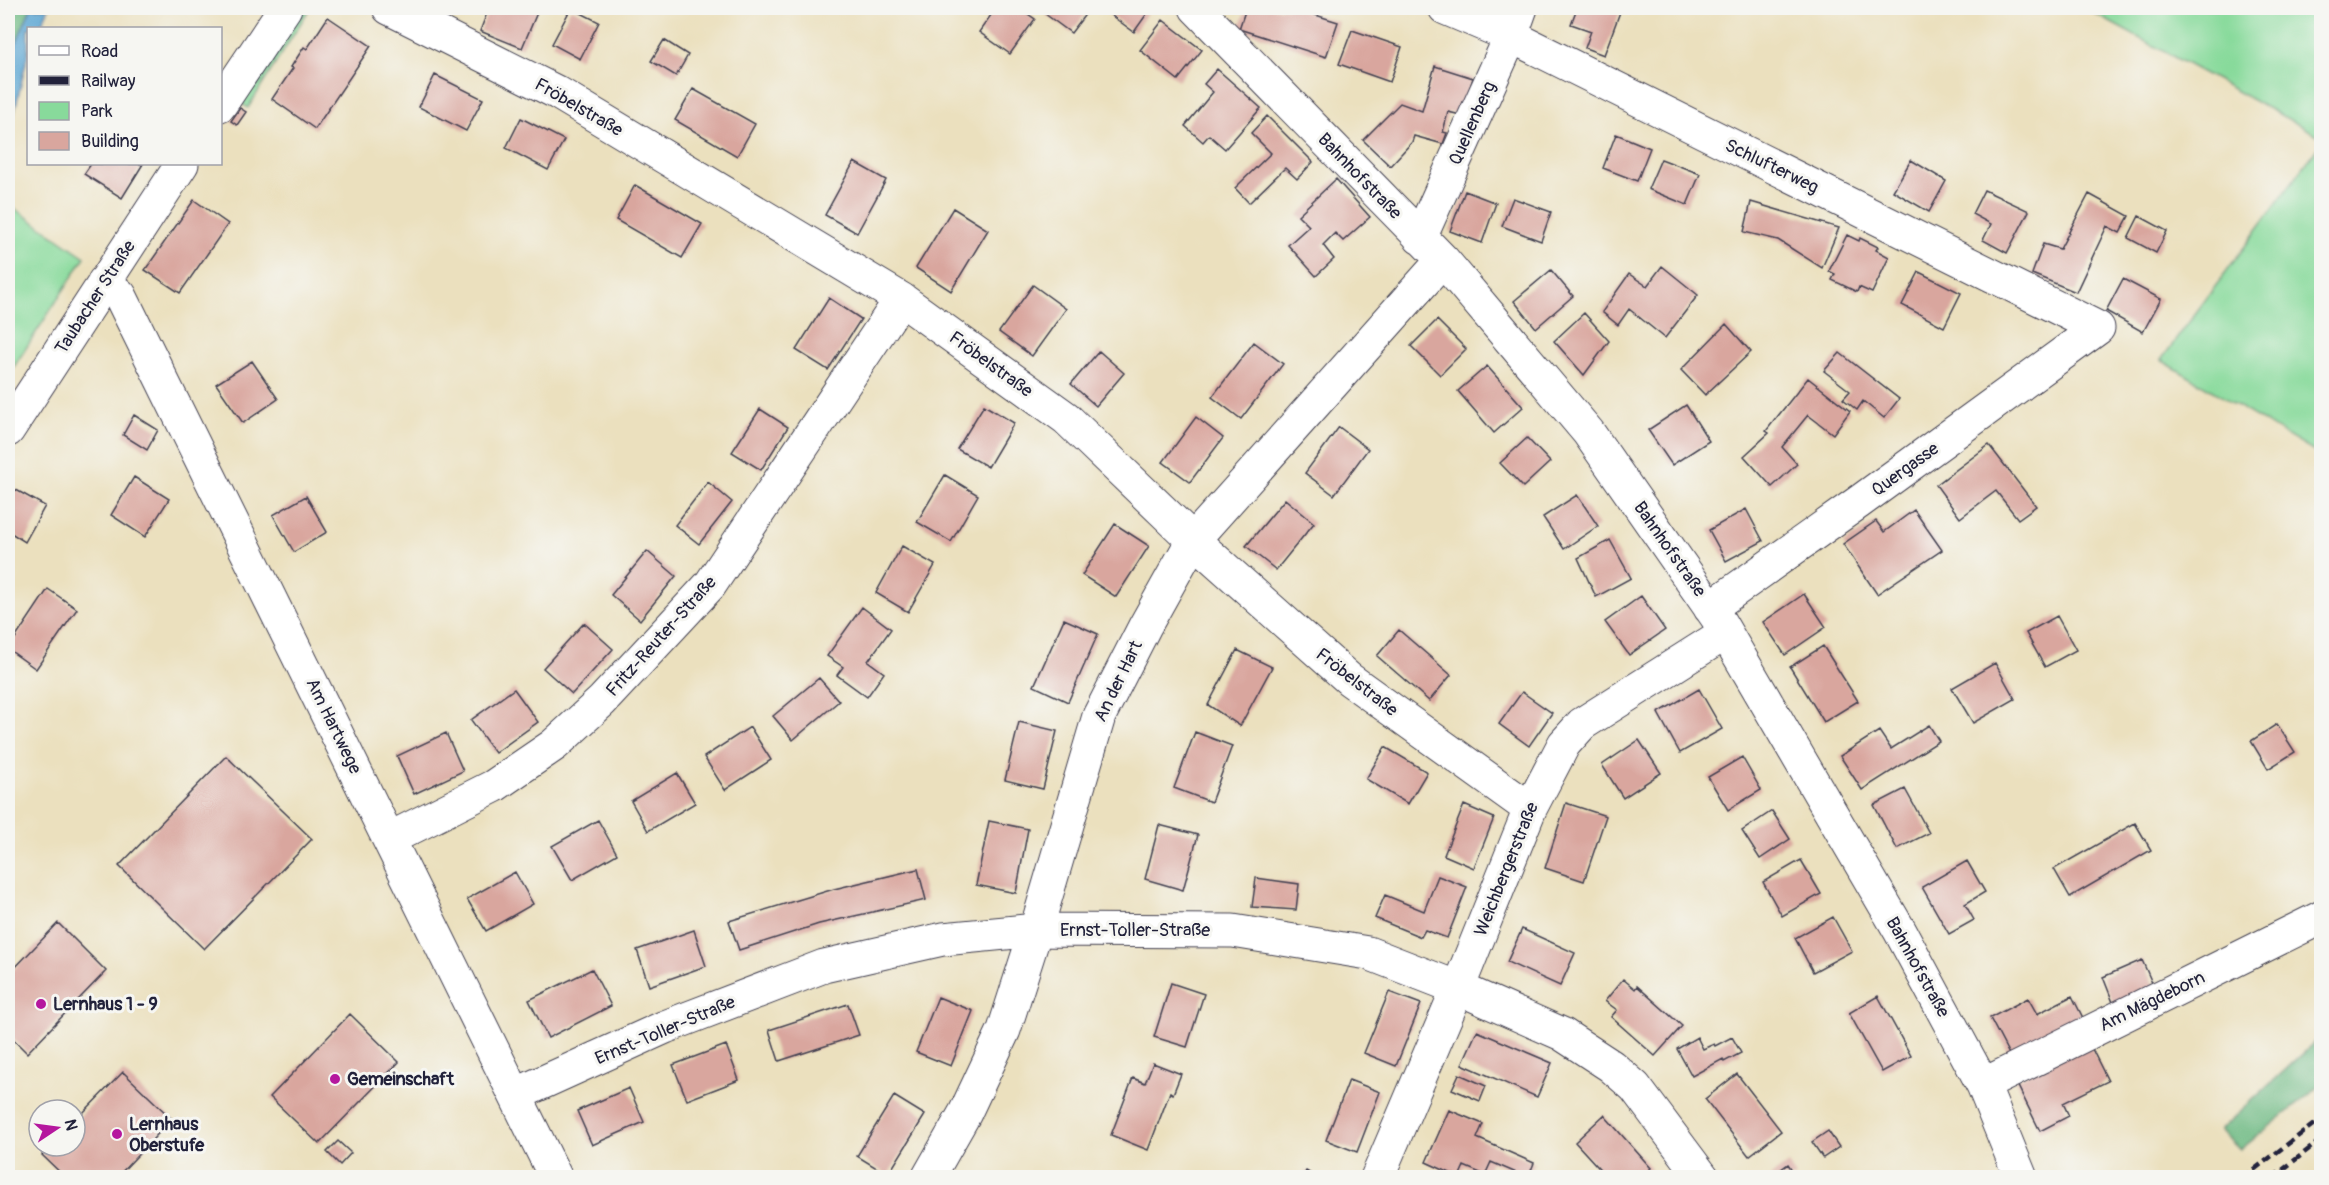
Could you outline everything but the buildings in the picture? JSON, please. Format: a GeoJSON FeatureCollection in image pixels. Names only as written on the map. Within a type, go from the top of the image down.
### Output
{"type":"FeatureCollection","features":[{"type":"Feature","properties":{"kind":"street"},"geometry":{"type":"LineString","coordinates":[[222,102],[285,8]]}},
{"type":"Feature","properties":{"kind":"street","name":"Fröbelstraße"},"geometry":{"type":"LineString","coordinates":[[389,8],[558,93],[901,299],[1066,418],[1193,540],[1349,679],[1530,809]]}},
{"type":"Feature","properties":{"kind":"street","name":"Bahnhofstraße"},"geometry":{"type":"LineString","coordinates":[[1196,8],[1431,249],[1588,432],[1717,621],[1900,931],[1983,1085],[2021,1178]]}},
{"type":"Feature","properties":{"kind":"street","name":"Schlufterweg"},"geometry":{"type":"LineString","coordinates":[[1445,8],[1516,22],[2098,328]]}},
{"type":"Feature","properties":{"kind":"street","name":"Quellenberg"},"geometry":{"type":"LineString","coordinates":[[1431,249],[1516,22]]}},
{"type":"Feature","properties":{"kind":"street","name":"Taubacher Straße"},"geometry":{"type":"LineString","coordinates":[[8,430],[181,165]]}},
{"type":"Feature","properties":{"kind":"street","name":"An der Hart"},"geometry":{"type":"LineString","coordinates":[[928,1178],[965,1113],[1004,1030],[1099,716],[1145,626],[1193,540],[1431,249]]}},
{"type":"Feature","properties":{"kind":"street","name":"Am Hartwege"},"geometry":{"type":"LineString","coordinates":[[104,282],[120,295],[556,1178]]}},
{"type":"Feature","properties":{"kind":"street","name":"Fritz-Reuter-Straße"},"geometry":{"type":"LineString","coordinates":[[389,839],[494,786],[554,745],[602,701],[710,585],[901,299]]}},
{"type":"Feature","properties":{"kind":"street","name":"Quergasse"},"geometry":{"type":"LineString","coordinates":[[1717,621],[2098,328]]}},
{"type":"Feature","properties":{"kind":"street","name":"Weichbergerstraße"},"geometry":{"type":"LineString","coordinates":[[1377,1178],[1458,988],[1530,809],[1564,744],[1582,724],[1717,621]]}},
{"type":"Feature","properties":{"kind":"street","name":"Am Mägdeborn"},"geometry":{"type":"LineString","coordinates":[[1983,1085],[2322,917]]}},
{"type":"Feature","properties":{"kind":"street","name":"Ernst-Toller-Straße"},"geometry":{"type":"LineString","coordinates":[[515,1095],[664,1027],[824,966],[943,939],[1036,930],[1233,931],[1368,953],[1458,988],[1562,1034],[1611,1066],[1635,1087],[1703,1178]]}},
{"type":"Feature","properties":{"kind":"green space"},"geometry":{"type":"Polygon","coordinates":[[[8,8],[31,8],[14,48],[8,75],[8,8]]]}},
{"type":"Feature","properties":{"kind":"green space"},"geometry":{"type":"Polygon","coordinates":[[[299,8],[310,8],[248,108],[238,101],[299,8]]]}},
{"type":"Feature","properties":{"kind":"green space"},"geometry":{"type":"Polygon","coordinates":[[[2084,8],[2321,8],[2321,137],[2084,8]]]}},
{"type":"Feature","properties":{"kind":"green space"},"geometry":{"type":"Polygon","coordinates":[[[2321,143],[2321,456],[2161,360],[2321,143]]]}},
{"type":"Feature","properties":{"kind":"green space"},"geometry":{"type":"Polygon","coordinates":[[[8,204],[85,257],[8,376],[8,204]]]}},
{"type":"Feature","properties":{"kind":"green space"},"geometry":{"type":"Polygon","coordinates":[[[2321,1037],[2321,1085],[2240,1150],[2220,1130],[2321,1037]]]}},
{"type":"Feature","properties":{"kind":"water"},"geometry":{"type":"Polygon","coordinates":[[[31,8],[49,8],[40,27],[27,27],[27,58],[8,140],[8,75],[14,48],[31,8]]]}},
{"type":"Feature","properties":{"kind":"railway"},"geometry":{"type":"LineString","coordinates":[[2243,1178],[2322,1118]]}},
{"type":"Feature","properties":{"kind":"railway"},"geometry":{"type":"LineString","coordinates":[[2272,1178],[2322,1139]]}},
{"type":"Feature","properties":{"kind":"place","name":"Lernhaus 1 - 9"},"geometry":{"type":"Point","coordinates":[41,1004]}},
{"type":"Feature","properties":{"kind":"place","name":"Gemeinschaft"},"geometry":{"type":"Point","coordinates":[335,1079]}},
{"type":"Feature","properties":{"kind":"place","name":"Lernhaus Oberstufe"},"geometry":{"type":"Point","coordinates":[117,1134]}}]}
